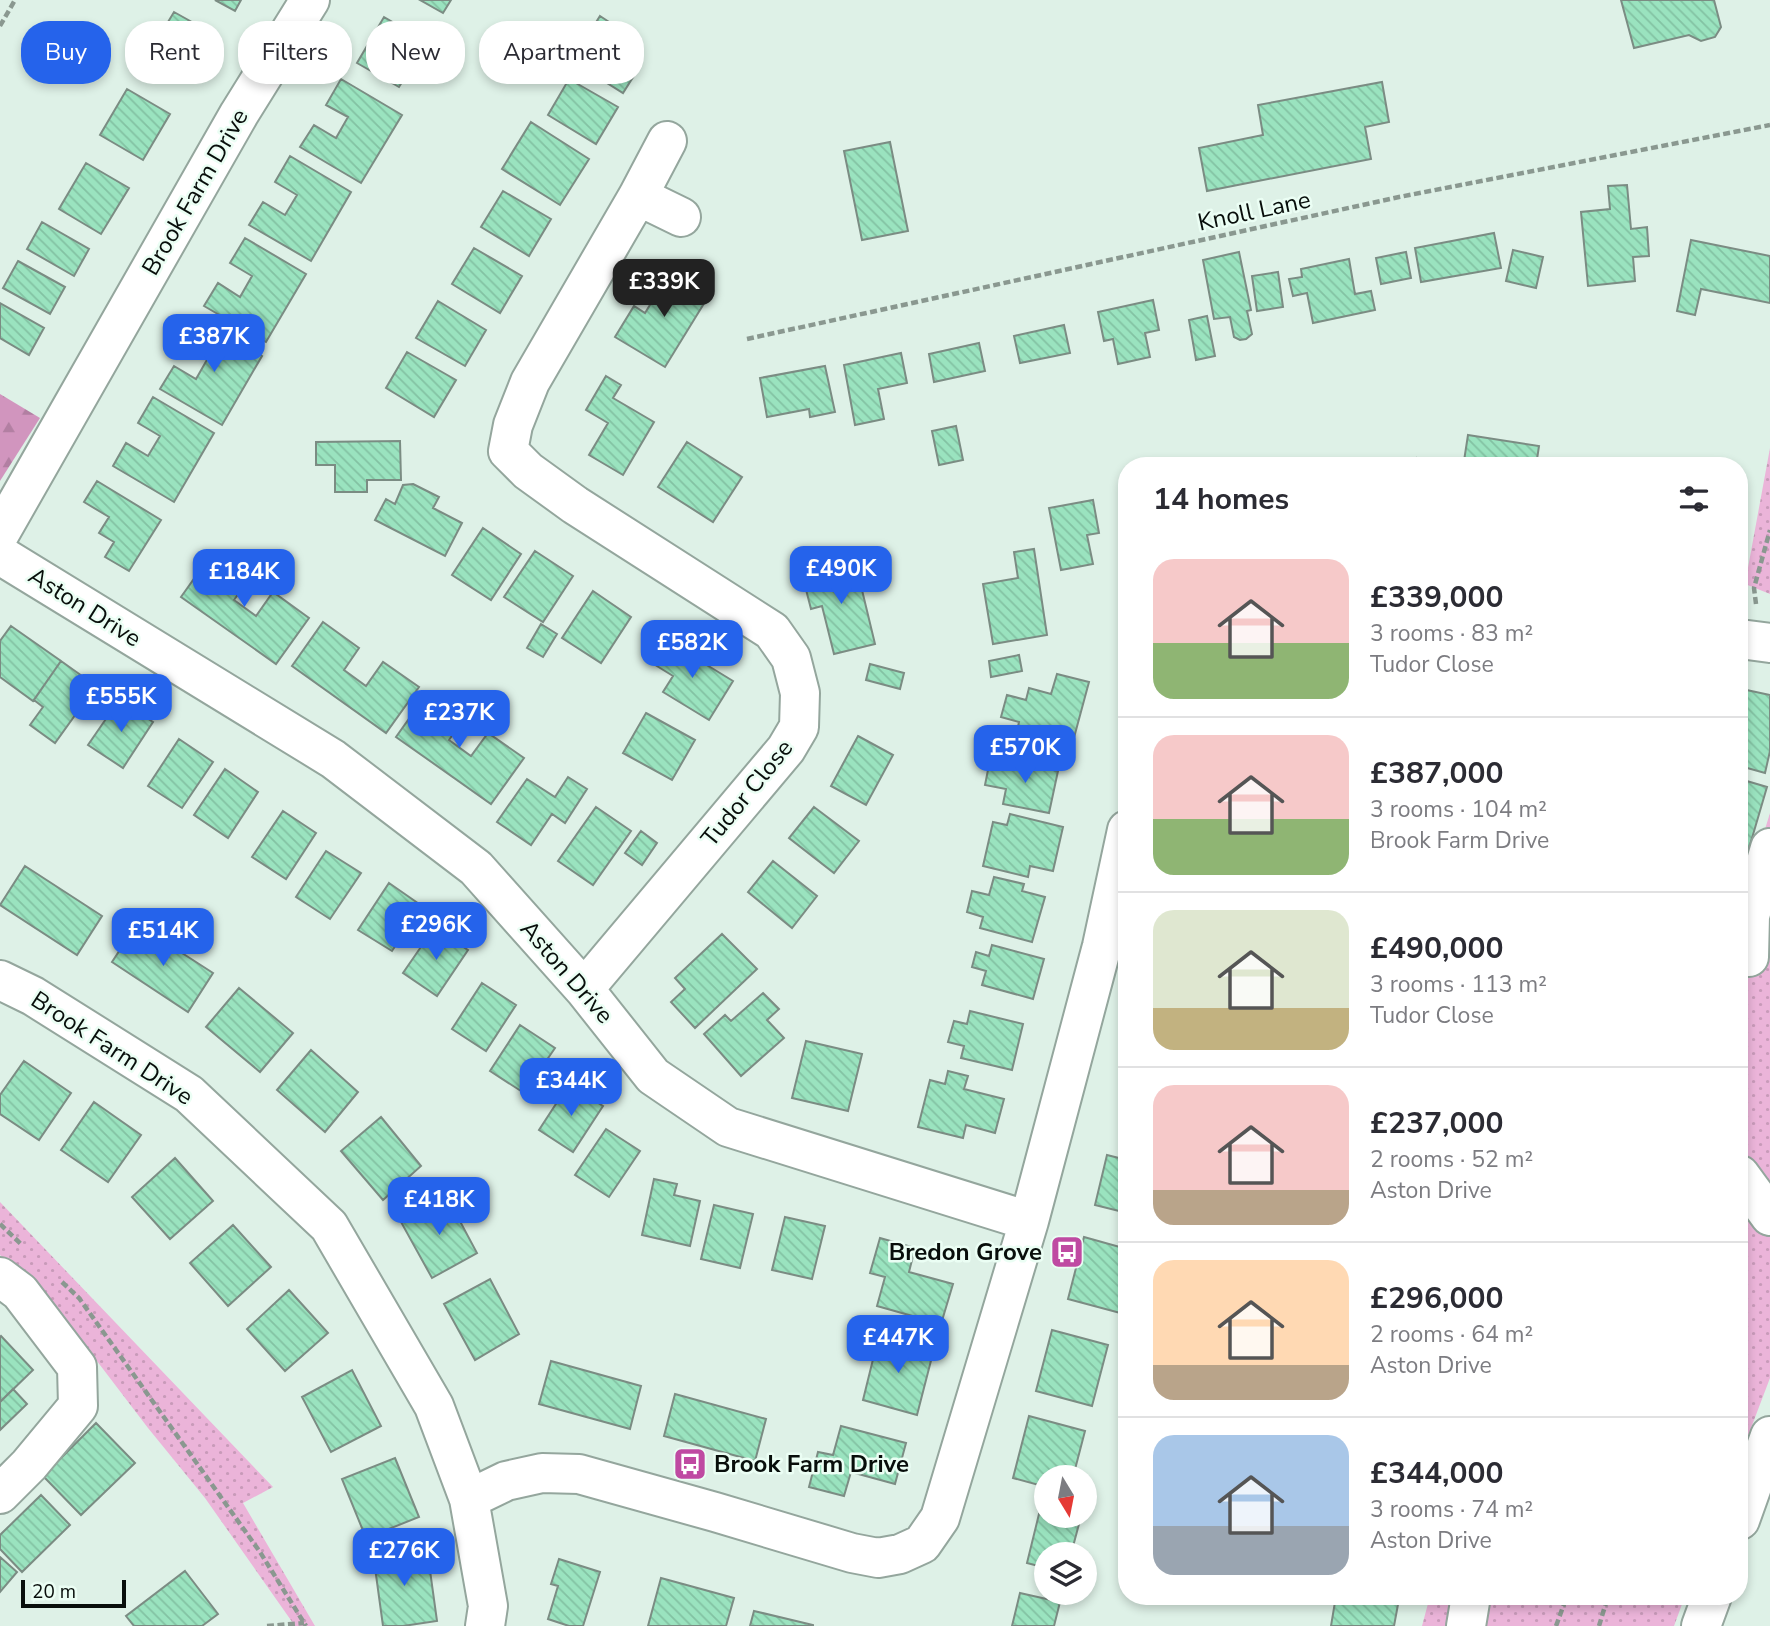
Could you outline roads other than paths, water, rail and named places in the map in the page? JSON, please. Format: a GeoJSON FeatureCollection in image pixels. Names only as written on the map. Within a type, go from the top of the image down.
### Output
{"type":"FeatureCollection","features":[{"type":"Feature","properties":{"kind":"street","name":"Brook Farm Drive"},"geometry":{"type":"LineString","coordinates":[[0,533],[239,114],[310,0]]}},
{"type":"Feature","properties":{"kind":"street","name":"Tudor Close"},"geometry":{"type":"LineString","coordinates":[[584,989],[786,749],[799,727],[800,693],[791,658],[772,631],[575,505],[528,471],[492,452],[513,425],[530,382],[667,141]]}},
{"type":"Feature","properties":{"kind":"street"},"geometry":{"type":"LineString","coordinates":[[638,196],[681,217]]}},
{"type":"Feature","properties":{"kind":"street","name":"Aston Drive"},"geometry":{"type":"LineString","coordinates":[[0,555],[333,759],[476,868],[584,989],[653,1076],[727,1127],[1030,1221]]}},
{"type":"Feature","properties":{"kind":"street"},"geometry":{"type":"LineString","coordinates":[[1753,960],[1750,916],[1770,848]]}},
{"type":"Feature","properties":{"kind":"street"},"geometry":{"type":"LineString","coordinates":[[469,1499],[506,1481],[542,1473],[579,1474],[852,1553],[878,1558],[900,1554],[922,1544],[940,1518],[1114,949],[1118,912]]}},
{"type":"Feature","properties":{"kind":"street","name":"Brook Farm Drive"},"geometry":{"type":"LineString","coordinates":[[0,980],[33,996],[189,1094],[330,1226],[435,1406],[469,1499],[488,1606],[485,1626]]}},
{"type":"Feature","properties":{"kind":"street"},"geometry":{"type":"LineString","coordinates":[[1748,1186],[1770,1216]]}},
{"type":"Feature","properties":{"kind":"street"},"geometry":{"type":"LineString","coordinates":[[0,1278],[20,1292],[77,1367],[78,1406],[29,1465],[0,1494]]}},
{"type":"Feature","properties":{"kind":"street"},"geometry":{"type":"LineString","coordinates":[[1748,1498],[1770,1436]]}},
{"type":"Feature","properties":{"kind":"street"},"geometry":{"type":"LineString","coordinates":[[1466,1626],[1470,1605]]}},
{"type":"Feature","properties":{"kind":"street"},"geometry":{"type":"LineString","coordinates":[[1701,1626],[1709,1605]]}},
{"type":"Feature","properties":{"kind":"place","name":"Bredon Grove"},"geometry":{"type":"Point","coordinates":[1067,1252]}},
{"type":"Feature","properties":{"kind":"place","name":"Brook Farm Drive"},"geometry":{"type":"Point","coordinates":[690,1464]}}]}
